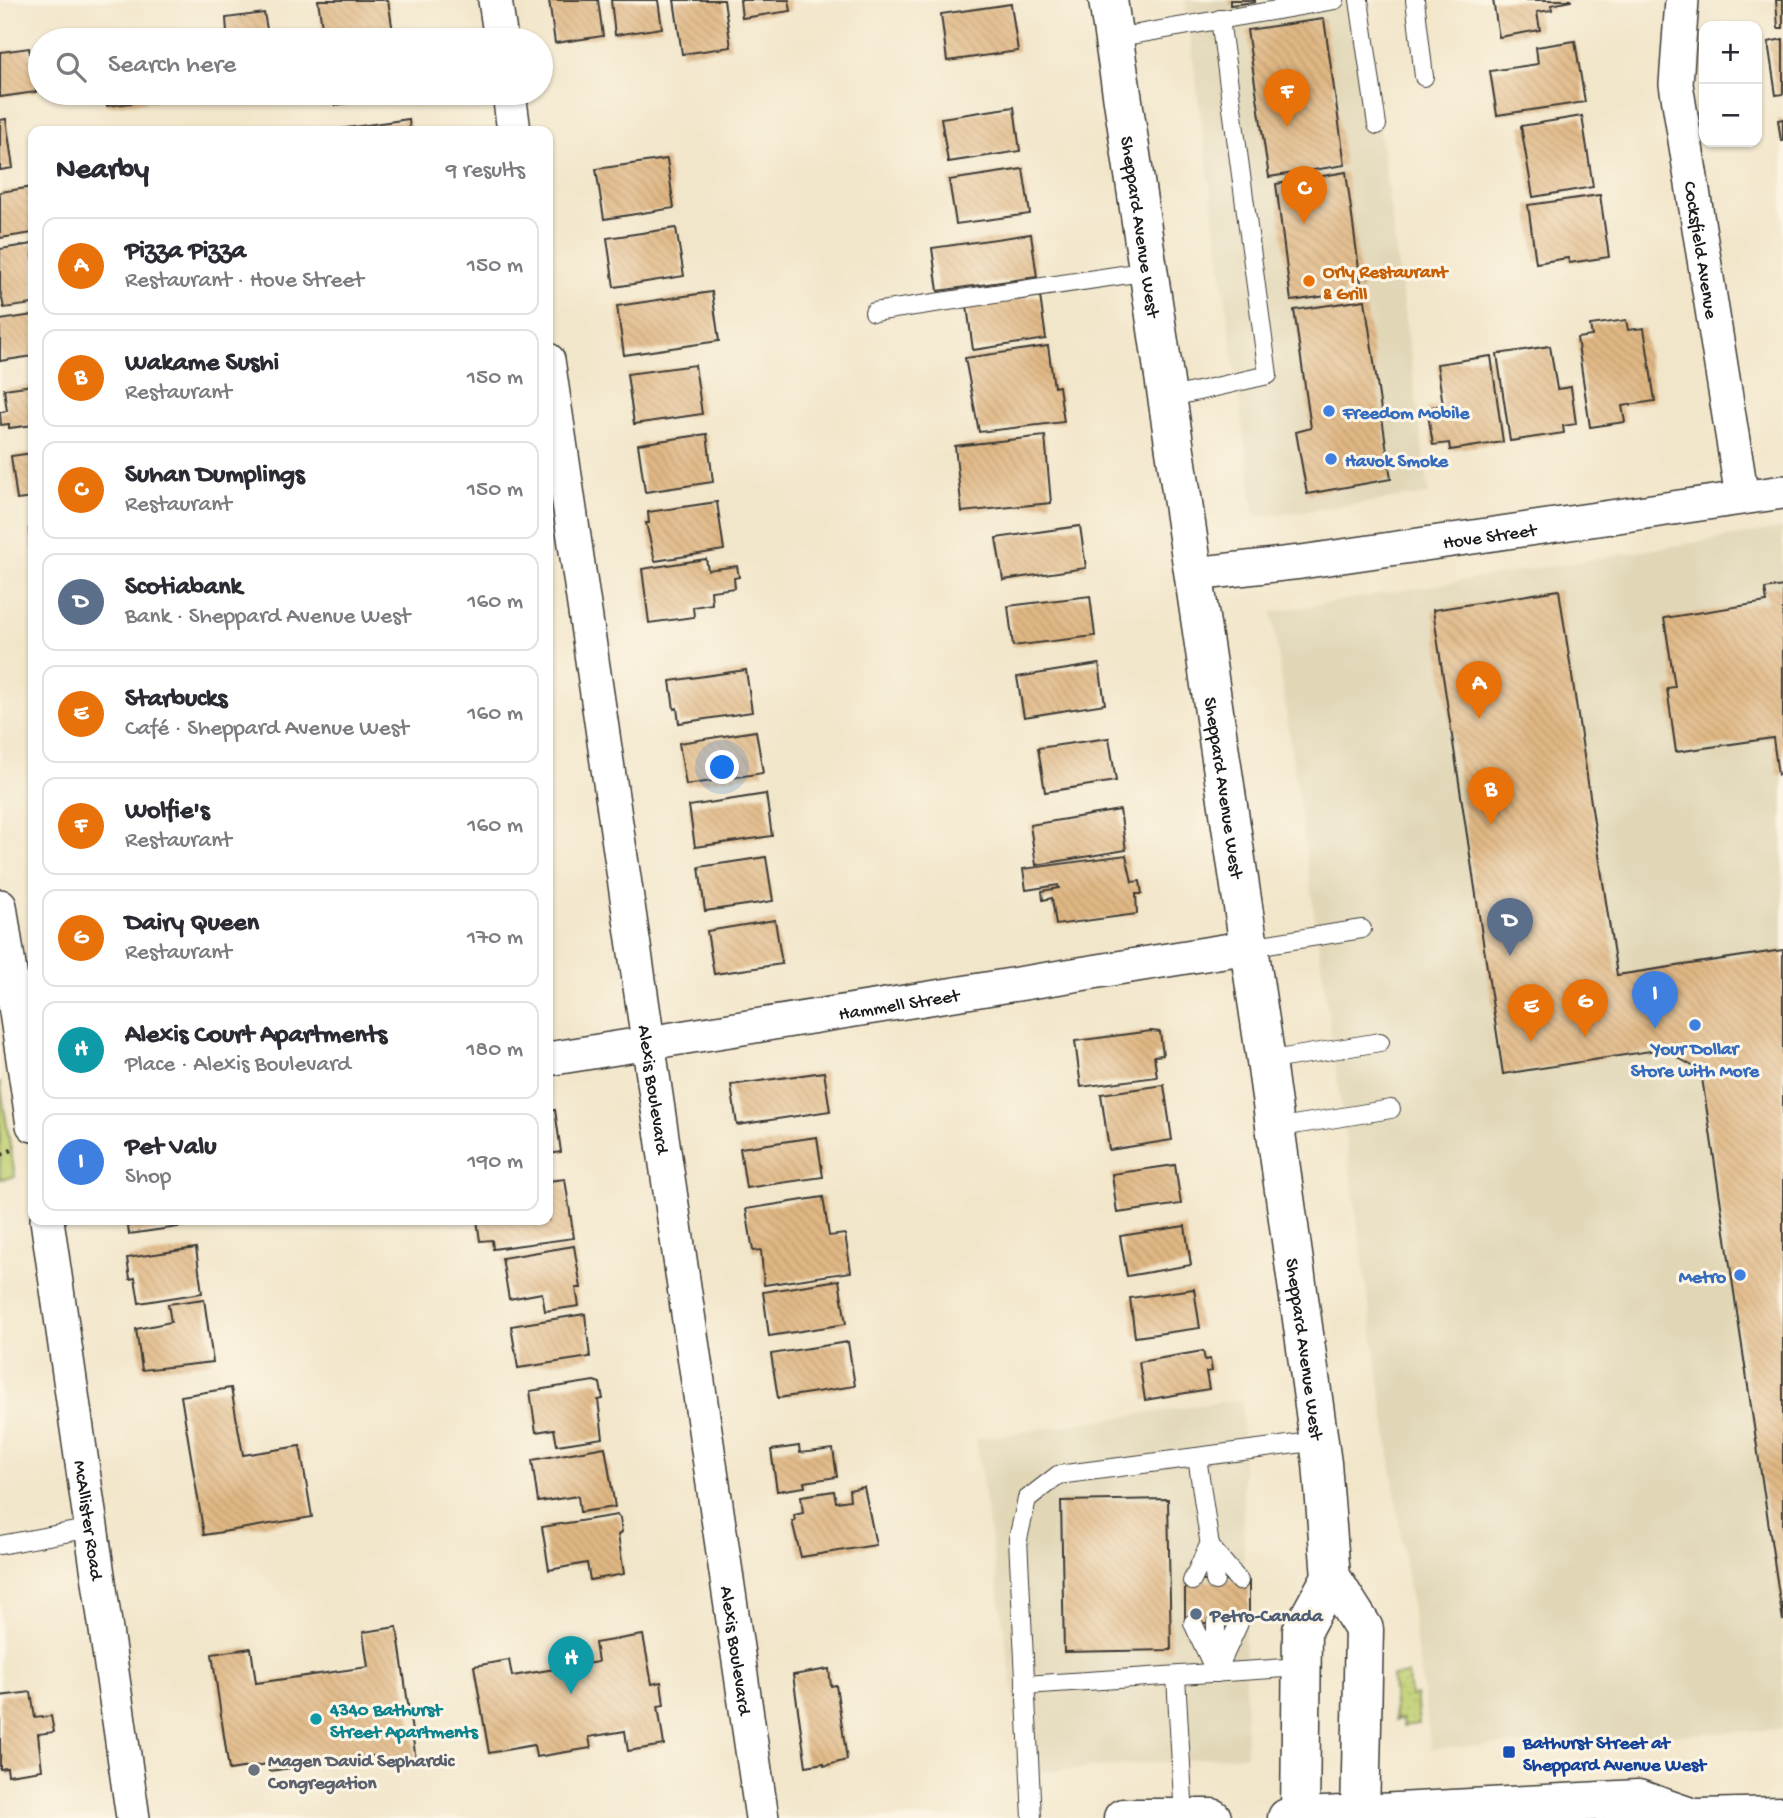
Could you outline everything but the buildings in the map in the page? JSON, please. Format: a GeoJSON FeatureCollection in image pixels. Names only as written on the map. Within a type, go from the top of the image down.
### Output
{"type":"FeatureCollection","features":[{"type":"Feature","properties":{"kind":"main road","name":"Sheppard Avenue West"},"geometry":{"type":"LineString","coordinates":[[1108,0],[1266,1061],[1319,1441],[1331,1577],[1364,1629],[1360,1817]]}},
{"type":"Feature","properties":{"kind":"main road"},"geometry":{"type":"LineString","coordinates":[[1300,1818],[1302,1630],[1331,1577]]}},
{"type":"Feature","properties":{"kind":"main road"},"geometry":{"type":"LineString","coordinates":[[1287,1818],[1360,1817],[1638,1799],[1695,1818],[1783,1816]]}},
{"type":"Feature","properties":{"kind":"main road"},"geometry":{"type":"LineString","coordinates":[[1123,1818],[1212,1818]]}},
{"type":"Feature","properties":{"kind":"street"},"geometry":{"type":"LineString","coordinates":[[495,0],[499,28]]}},
{"type":"Feature","properties":{"kind":"street","name":"Cocksfield Avenue"},"geometry":{"type":"LineString","coordinates":[[1682,0],[1676,84],[1742,497]]}},
{"type":"Feature","properties":{"kind":"street"},"geometry":{"type":"LineString","coordinates":[[511,105],[513,126]]}},
{"type":"Feature","properties":{"kind":"street","name":"Alexis Boulevard"},"geometry":{"type":"LineString","coordinates":[[553,395],[762,1818]]}},
{"type":"Feature","properties":{"kind":"street","name":"Hove Street"},"geometry":{"type":"LineString","coordinates":[[1194,574],[1301,562],[1783,492]]}},
{"type":"Feature","properties":{"kind":"street"},"geometry":{"type":"LineString","coordinates":[[0,906],[28,1092]]}},
{"type":"Feature","properties":{"kind":"street","name":"Hammell Street"},"geometry":{"type":"LineString","coordinates":[[553,1058],[1249,947]]}},
{"type":"Feature","properties":{"kind":"street","name":"McAllister Road"},"geometry":{"type":"LineString","coordinates":[[48,1225],[133,1818]]}},
{"type":"Feature","properties":{"kind":"lane"},"geometry":{"type":"LineString","coordinates":[[1114,38],[1335,0]]}},
{"type":"Feature","properties":{"kind":"lane"},"geometry":{"type":"LineString","coordinates":[[1359,0],[1377,125]]}},
{"type":"Feature","properties":{"kind":"lane"},"geometry":{"type":"LineString","coordinates":[[1415,0],[1424,76]]}},
{"type":"Feature","properties":{"kind":"lane"},"geometry":{"type":"LineString","coordinates":[[1168,398],[1268,375],[1220,19]]}},
{"type":"Feature","properties":{"kind":"lane"},"geometry":{"type":"LineString","coordinates":[[874,312],[1149,271]]}},
{"type":"Feature","properties":{"kind":"lane"},"geometry":{"type":"LineString","coordinates":[[1249,947],[1362,929]]}},
{"type":"Feature","properties":{"kind":"lane"},"geometry":{"type":"LineString","coordinates":[[1266,1061],[1380,1042]]}},
{"type":"Feature","properties":{"kind":"lane"},"geometry":{"type":"LineString","coordinates":[[1275,1128],[1391,1109]]}},
{"type":"Feature","properties":{"kind":"lane"},"geometry":{"type":"LineString","coordinates":[[1032,1818],[1018,1539],[1027,1499],[1058,1475],[1319,1441]]}},
{"type":"Feature","properties":{"kind":"lane"},"geometry":{"type":"LineString","coordinates":[[1197,1457],[1215,1581]]}},
{"type":"Feature","properties":{"kind":"lane"},"geometry":{"type":"LineString","coordinates":[[0,1545],[92,1528]]}},
{"type":"Feature","properties":{"kind":"lane"},"geometry":{"type":"LineString","coordinates":[[1192,1581],[1209,1545]]}},
{"type":"Feature","properties":{"kind":"lane"},"geometry":{"type":"LineString","coordinates":[[1209,1545],[1239,1581]]}},
{"type":"Feature","properties":{"kind":"lane"},"geometry":{"type":"LineString","coordinates":[[1192,1623],[1216,1673]]}},
{"type":"Feature","properties":{"kind":"lane"},"geometry":{"type":"LineString","coordinates":[[1216,1623],[1216,1673]]}},
{"type":"Feature","properties":{"kind":"lane"},"geometry":{"type":"LineString","coordinates":[[1216,1673],[1239,1623]]}},
{"type":"Feature","properties":{"kind":"lane"},"geometry":{"type":"LineString","coordinates":[[1025,1685],[1302,1667]]}},
{"type":"Feature","properties":{"kind":"lane"},"geometry":{"type":"LineString","coordinates":[[1176,1676],[1184,1818]]}},
{"type":"Feature","properties":{"kind":"shaded area"},"geometry":{"type":"Polygon","coordinates":[[[1185,0],[1362,0],[1429,494],[1255,518],[1185,0]]]}},
{"type":"Feature","properties":{"kind":"shaded area"},"geometry":{"type":"Polygon","coordinates":[[[1783,528],[1783,1729],[1431,1749],[1272,612],[1783,528]]]}},
{"type":"Feature","properties":{"kind":"shaded area"},"geometry":{"type":"Polygon","coordinates":[[[1242,1399],[1246,1755],[1020,1774],[1014,1698],[976,1439],[1242,1399]]]}},
{"type":"Feature","properties":{"kind":"green space"},"geometry":{"type":"Polygon","coordinates":[[[0,1082],[15,1177],[0,1179],[0,1082]]]}},
{"type":"Feature","properties":{"kind":"green space"},"geometry":{"type":"Polygon","coordinates":[[[1408,1674],[1410,1696],[1416,1695],[1419,1724],[1403,1726],[1402,1719],[1395,1720],[1392,1676],[1408,1674]]]}},
{"type":"Feature","properties":{"kind":"place","name":"Wolfie's"},"geometry":{"type":"Point","coordinates":[1287,127]}},
{"type":"Feature","properties":{"kind":"place","name":"Suhan Dumplings"},"geometry":{"type":"Point","coordinates":[1304,224]}},
{"type":"Feature","properties":{"kind":"place","name":"Orly Restaurant & Grill"},"geometry":{"type":"Point","coordinates":[1309,281]}},
{"type":"Feature","properties":{"kind":"place","name":"Freedom Mobile"},"geometry":{"type":"Point","coordinates":[1329,411]}},
{"type":"Feature","properties":{"kind":"place","name":"Havok Smoke"},"geometry":{"type":"Point","coordinates":[1331,459]}},
{"type":"Feature","properties":{"kind":"place","name":"Pizza Pizza"},"geometry":{"type":"Point","coordinates":[1479,719]}},
{"type":"Feature","properties":{"kind":"place","name":"Wakame Sushi"},"geometry":{"type":"Point","coordinates":[1491,825]}},
{"type":"Feature","properties":{"kind":"place","name":"Scotiabank"},"geometry":{"type":"Point","coordinates":[1510,956]}},
{"type":"Feature","properties":{"kind":"place","name":"Your Dollar Store with More"},"geometry":{"type":"Point","coordinates":[1695,1025]}},
{"type":"Feature","properties":{"kind":"place","name":"Pet Valu"},"geometry":{"type":"Point","coordinates":[1655,1029]}},
{"type":"Feature","properties":{"kind":"place","name":"Dairy Queen"},"geometry":{"type":"Point","coordinates":[1585,1037]}},
{"type":"Feature","properties":{"kind":"place","name":"Starbucks"},"geometry":{"type":"Point","coordinates":[1531,1042]}},
{"type":"Feature","properties":{"kind":"place","name":"Metro"},"geometry":{"type":"Point","coordinates":[1740,1275]}},
{"type":"Feature","properties":{"kind":"place","name":"Petro-Canada"},"geometry":{"type":"Point","coordinates":[1196,1614]}},
{"type":"Feature","properties":{"kind":"place","name":"Alexis Court Apartments"},"geometry":{"type":"Point","coordinates":[571,1694]}},
{"type":"Feature","properties":{"kind":"place","name":"4340 Bathurst Street Apartments"},"geometry":{"type":"Point","coordinates":[316,1719]}},
{"type":"Feature","properties":{"kind":"place","name":"Bathurst Street at Sheppard Avenue West"},"geometry":{"type":"Point","coordinates":[1509,1752]}},
{"type":"Feature","properties":{"kind":"place","name":"Magen David Sephardic Congregation"},"geometry":{"type":"Point","coordinates":[254,1770]}}]}
